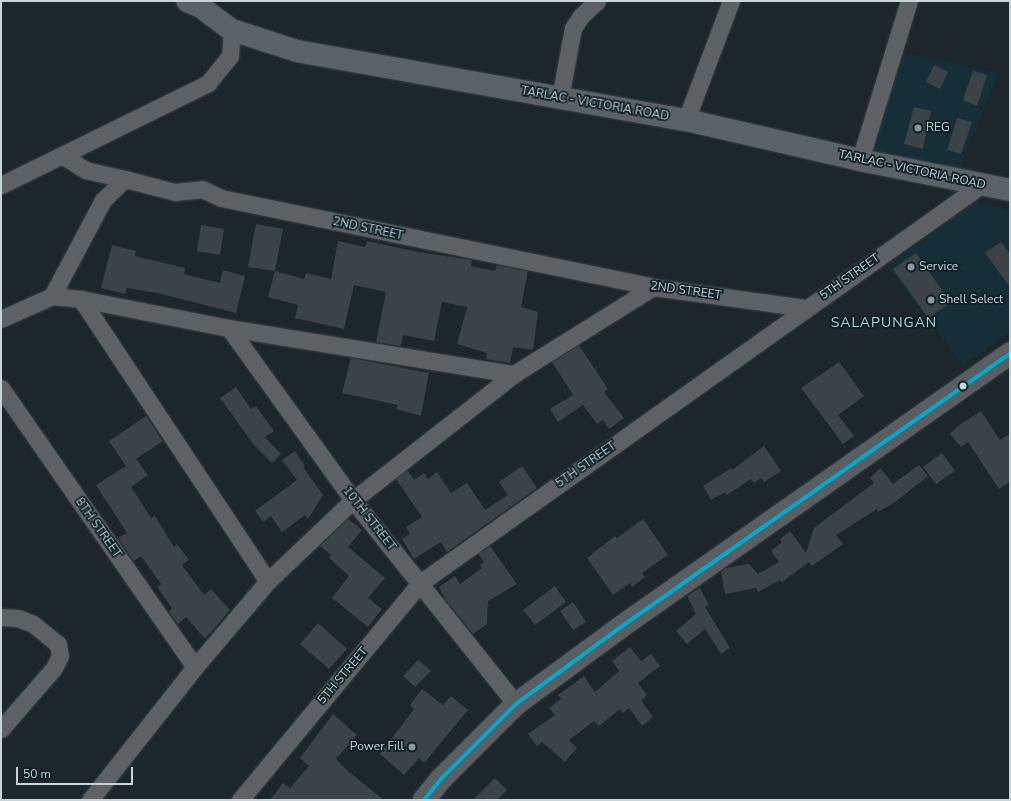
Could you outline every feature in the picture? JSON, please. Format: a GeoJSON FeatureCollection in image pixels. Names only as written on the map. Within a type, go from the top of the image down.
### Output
{"type":"FeatureCollection","features":[{"type":"Feature","properties":{"kind":"highway"},"geometry":{"type":"LineString","coordinates":[[424,800],[442,778],[516,704],[618,628],[1010,353]]}},
{"type":"Feature","properties":{"kind":"main road","name":"TARLAC - VICTORIA ROAD"},"geometry":{"type":"LineString","coordinates":[[187,1],[201,7],[232,30],[298,51],[686,120],[860,160],[1010,190]]}},
{"type":"Feature","properties":{"kind":"street"},"geometry":{"type":"LineString","coordinates":[[560,98],[573,28],[581,16],[597,1]]}},
{"type":"Feature","properties":{"kind":"street"},"geometry":{"type":"LineString","coordinates":[[686,120],[731,1]]}},
{"type":"Feature","properties":{"kind":"street"},"geometry":{"type":"LineString","coordinates":[[860,160],[909,1]]}},
{"type":"Feature","properties":{"kind":"street"},"geometry":{"type":"LineString","coordinates":[[1,185],[208,83],[230,56],[232,30]]}},
{"type":"Feature","properties":{"kind":"street","name":"2ND STREET"},"geometry":{"type":"LineString","coordinates":[[62,155],[85,170],[175,192],[202,189],[221,198],[653,287],[806,308]]}},
{"type":"Feature","properties":{"kind":"street"},"geometry":{"type":"LineString","coordinates":[[52,296],[102,200],[125,179]]}},
{"type":"Feature","properties":{"kind":"street","name":"5TH STREET"},"geometry":{"type":"LineString","coordinates":[[240,800],[420,583],[982,184]]}},
{"type":"Feature","properties":{"kind":"street"},"geometry":{"type":"LineString","coordinates":[[90,800],[195,667],[268,581],[354,500],[514,374],[653,287]]}},
{"type":"Feature","properties":{"kind":"street"},"geometry":{"type":"LineString","coordinates":[[3,320],[52,296],[81,299],[229,328],[514,374]]}},
{"type":"Feature","properties":{"kind":"street"},"geometry":{"type":"LineString","coordinates":[[81,299],[268,581]]}},
{"type":"Feature","properties":{"kind":"street","name":"10TH STREET"},"geometry":{"type":"LineString","coordinates":[[229,328],[354,500],[516,704]]}},
{"type":"Feature","properties":{"kind":"street","name":"8TH STREET"},"geometry":{"type":"LineString","coordinates":[[1,388],[195,667]]}},
{"type":"Feature","properties":{"kind":"street"},"geometry":{"type":"LineString","coordinates":[[1,617],[18,618],[33,624],[58,644],[60,656],[54,668],[1,729]]}},
{"type":"Feature","properties":{"kind":"shaded area"},"geometry":{"type":"Polygon","coordinates":[[[900,51],[999,73],[958,171],[865,149],[900,51]]]}},
{"type":"Feature","properties":{"kind":"shaded area"},"geometry":{"type":"Polygon","coordinates":[[[975,201],[1010,210],[1010,332],[963,365],[887,266],[975,201]]]}},
{"type":"Feature","properties":{"kind":"building"},"geometry":{"type":"Polygon","coordinates":[[[934,65],[948,72],[940,89],[926,82],[934,65]]]}},
{"type":"Feature","properties":{"kind":"building"},"geometry":{"type":"Polygon","coordinates":[[[973,71],[987,75],[977,106],[963,100],[973,71]]]}},
{"type":"Feature","properties":{"kind":"building","name":"REG"},"geometry":{"type":"Polygon","coordinates":[[[914,107],[931,111],[923,149],[904,144],[914,107]]]}},
{"type":"Feature","properties":{"kind":"building"},"geometry":{"type":"Polygon","coordinates":[[[957,118],[972,122],[961,154],[947,150],[957,118]]]}},
{"type":"Feature","properties":{"kind":"building"},"geometry":{"type":"Polygon","coordinates":[[[256,224],[283,229],[275,271],[248,267],[256,224]]]}},
{"type":"Feature","properties":{"kind":"building"},"geometry":{"type":"Polygon","coordinates":[[[201,225],[224,229],[220,255],[197,251],[201,225]]]}},
{"type":"Feature","properties":{"kind":"building"},"geometry":{"type":"Polygon","coordinates":[[[338,241],[365,247],[367,241],[418,252],[472,260],[471,266],[495,271],[497,265],[528,271],[521,307],[538,312],[533,350],[513,347],[510,363],[486,359],[487,353],[457,344],[467,307],[442,302],[434,341],[403,335],[401,346],[376,342],[386,292],[354,285],[344,329],[295,318],[298,305],[268,297],[275,271],[304,279],[306,273],[331,279],[338,241]]]}},
{"type":"Feature","properties":{"kind":"building"},"geometry":{"type":"Polygon","coordinates":[[[1001,242],[1010,254],[1010,287],[985,253],[1001,242]]]}},
{"type":"Feature","properties":{"kind":"building"},"geometry":{"type":"Polygon","coordinates":[[[112,245],[136,251],[135,256],[185,268],[184,274],[220,283],[223,270],[245,276],[236,313],[157,293],[127,288],[125,294],[101,288],[112,245]]]}},
{"type":"Feature","properties":{"kind":"building"},"geometry":{"type":"Polygon","coordinates":[[[916,253],[951,303],[928,318],[893,269],[916,253]]]}},
{"type":"Feature","properties":{"kind":"building"},"geometry":{"type":"Polygon","coordinates":[[[579,345],[608,389],[604,392],[624,418],[609,429],[603,420],[597,424],[583,405],[558,422],[550,409],[573,395],[552,362],[579,345]]]}},
{"type":"Feature","properties":{"kind":"building"},"geometry":{"type":"Polygon","coordinates":[[[351,358],[429,373],[421,416],[396,409],[398,405],[342,393],[351,358]]]}},
{"type":"Feature","properties":{"kind":"building"},"geometry":{"type":"Polygon","coordinates":[[[839,362],[864,396],[838,415],[854,436],[843,444],[801,388],[839,362]]]}},
{"type":"Feature","properties":{"kind":"building"},"geometry":{"type":"Polygon","coordinates":[[[236,387],[251,409],[256,406],[274,431],[265,437],[281,454],[272,463],[254,445],[220,398],[236,387]]]}},
{"type":"Feature","properties":{"kind":"building"},"geometry":{"type":"Polygon","coordinates":[[[981,411],[1000,440],[1010,434],[1010,482],[999,489],[968,442],[961,447],[950,434],[958,426],[981,411]]]}},
{"type":"Feature","properties":{"kind":"building"},"geometry":{"type":"Polygon","coordinates":[[[146,416],[163,441],[136,459],[148,475],[131,487],[151,518],[155,516],[174,547],[177,544],[189,560],[182,565],[204,595],[211,589],[230,610],[205,639],[186,617],[178,624],[169,612],[172,608],[157,587],[161,584],[141,556],[134,561],[118,538],[127,533],[96,485],[126,466],[109,441],[146,416]]]}},
{"type":"Feature","properties":{"kind":"building"},"geometry":{"type":"Polygon","coordinates":[[[764,446],[781,471],[764,482],[761,478],[754,483],[751,479],[727,495],[725,492],[711,500],[703,486],[731,468],[732,470],[764,446]]]}},
{"type":"Feature","properties":{"kind":"building"},"geometry":{"type":"Polygon","coordinates":[[[295,451],[305,466],[303,467],[323,495],[308,519],[305,515],[282,532],[271,516],[263,522],[255,511],[297,480],[282,460],[295,451]]]}},
{"type":"Feature","properties":{"kind":"building"},"geometry":{"type":"Polygon","coordinates":[[[942,453],[955,471],[936,484],[923,467],[942,453]]]}},
{"type":"Feature","properties":{"kind":"building"},"geometry":{"type":"Polygon","coordinates":[[[919,465],[928,476],[895,502],[878,512],[877,509],[836,535],[843,544],[812,566],[809,562],[782,582],[780,580],[758,592],[756,588],[725,594],[721,572],[726,568],[749,564],[758,574],[779,562],[771,551],[782,542],[780,539],[790,531],[806,553],[814,528],[874,483],[870,478],[880,468],[893,484],[919,465]]]}},
{"type":"Feature","properties":{"kind":"building"},"geometry":{"type":"Polygon","coordinates":[[[522,466],[537,488],[447,552],[441,542],[414,559],[402,539],[410,534],[406,527],[422,517],[396,479],[407,470],[414,480],[424,473],[428,479],[437,472],[451,493],[467,483],[485,510],[508,495],[499,482],[522,466]]]}},
{"type":"Feature","properties":{"kind":"building"},"geometry":{"type":"Polygon","coordinates":[[[348,519],[362,530],[348,547],[385,578],[368,598],[382,609],[368,627],[332,598],[349,576],[329,558],[331,555],[320,546],[348,519]]]}},
{"type":"Feature","properties":{"kind":"building"},"geometry":{"type":"Polygon","coordinates":[[[643,519],[668,555],[642,573],[645,577],[632,587],[630,583],[613,595],[587,558],[615,536],[617,538],[643,519]]]}},
{"type":"Feature","properties":{"kind":"building"},"geometry":{"type":"Polygon","coordinates":[[[490,546],[517,584],[488,601],[487,624],[473,634],[445,599],[439,587],[455,576],[460,584],[482,568],[480,564],[484,562],[478,554],[490,546]]]}},
{"type":"Feature","properties":{"kind":"building"},"geometry":{"type":"Polygon","coordinates":[[[555,586],[566,602],[535,625],[523,610],[555,586]]]}},
{"type":"Feature","properties":{"kind":"building"},"geometry":{"type":"Polygon","coordinates":[[[700,588],[709,605],[705,607],[730,648],[721,654],[705,629],[687,644],[676,631],[696,614],[687,596],[700,588]]]}},
{"type":"Feature","properties":{"kind":"building"},"geometry":{"type":"Polygon","coordinates":[[[573,602],[586,622],[573,630],[560,611],[573,602]]]}},
{"type":"Feature","properties":{"kind":"building"},"geometry":{"type":"Polygon","coordinates":[[[318,623],[347,649],[329,669],[300,644],[318,623]]]}},
{"type":"Feature","properties":{"kind":"building"},"geometry":{"type":"Polygon","coordinates":[[[630,647],[641,661],[651,654],[660,666],[638,683],[647,695],[641,700],[653,717],[642,726],[629,708],[623,713],[620,709],[599,726],[594,721],[569,740],[577,748],[565,762],[542,742],[537,746],[528,734],[555,715],[549,708],[561,699],[558,695],[584,676],[595,692],[619,671],[612,661],[630,647]]]}},
{"type":"Feature","properties":{"kind":"building"},"geometry":{"type":"Polygon","coordinates":[[[418,660],[431,671],[415,687],[403,676],[418,660]]]}},
{"type":"Feature","properties":{"kind":"building"},"geometry":{"type":"Polygon","coordinates":[[[422,689],[443,705],[451,696],[468,710],[424,763],[419,758],[404,775],[380,754],[414,709],[410,705],[422,689]]]}},
{"type":"Feature","properties":{"kind":"building"},"geometry":{"type":"Polygon","coordinates":[[[333,714],[357,735],[336,759],[349,772],[384,800],[270,800],[283,783],[290,788],[309,766],[300,758],[333,714]]]}},
{"type":"Feature","properties":{"kind":"building"},"geometry":{"type":"Polygon","coordinates":[[[495,778],[507,790],[497,800],[473,800],[495,778]]]}},
{"type":"Feature","properties":{"kind":"transit line"},"geometry":{"type":"LineString","coordinates":[[424,800],[442,778],[516,704],[618,629],[1010,353]]}},
{"type":"Feature","properties":{"kind":"place","name":"REG"},"geometry":{"type":"Point","coordinates":[918,128]}},
{"type":"Feature","properties":{"kind":"place","name":"Service"},"geometry":{"type":"Point","coordinates":[911,267]}},
{"type":"Feature","properties":{"kind":"place","name":"Shell Select"},"geometry":{"type":"Point","coordinates":[931,300]}},
{"type":"Feature","properties":{"kind":"place","name":"Power Fill"},"geometry":{"type":"Point","coordinates":[412,747]}},
{"type":"Feature","properties":{"kind":"district","name":"SALAPUNGAN"},"geometry":{"type":"Point","coordinates":[884,323]}}]}
